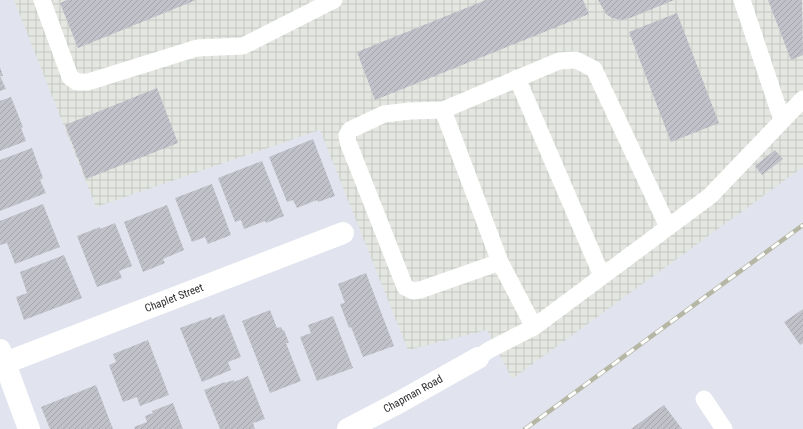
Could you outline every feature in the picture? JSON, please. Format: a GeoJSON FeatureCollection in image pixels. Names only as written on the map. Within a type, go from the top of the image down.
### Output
{"type":"FeatureCollection","features":[{"type":"Feature","properties":{"kind":"street","name":"Chaplet Street"},"geometry":{"type":"LineString","coordinates":[[2,357],[343,234]]}},
{"type":"Feature","properties":{"kind":"street"},"geometry":{"type":"LineString","coordinates":[[2,357],[29,429]]}},
{"type":"Feature","properties":{"kind":"street","name":"Chapman Road"},"geometry":{"type":"LineString","coordinates":[[348,429],[478,358]]}},
{"type":"Feature","properties":{"kind":"lane"},"geometry":{"type":"LineString","coordinates":[[42,0],[70,77],[77,82],[88,82],[197,48],[243,46],[334,0]]}},
{"type":"Feature","properties":{"kind":"lane"},"geometry":{"type":"LineString","coordinates":[[742,0],[782,120]]}},
{"type":"Feature","properties":{"kind":"lane"},"geometry":{"type":"LineString","coordinates":[[500,262],[420,290],[413,291],[405,287],[348,142],[347,135],[350,130],[384,114],[410,111],[442,110],[559,61],[576,60],[594,69],[668,227]]}},
{"type":"Feature","properties":{"kind":"lane"},"geometry":{"type":"LineString","coordinates":[[518,78],[602,276]]}},
{"type":"Feature","properties":{"kind":"lane"},"geometry":{"type":"LineString","coordinates":[[478,358],[489,350],[534,327],[710,196],[803,98]]}},
{"type":"Feature","properties":{"kind":"lane"},"geometry":{"type":"LineString","coordinates":[[442,110],[500,262],[534,327]]}},
{"type":"Feature","properties":{"kind":"lane"},"geometry":{"type":"LineString","coordinates":[[704,399],[724,429]]}},
{"type":"Feature","properties":{"kind":"shaded area"},"geometry":{"type":"Polygon","coordinates":[[[14,0],[803,0],[803,167],[512,379],[487,330],[408,350],[320,130],[96,207],[14,0]]]}},
{"type":"Feature","properties":{"kind":"building"},"geometry":{"type":"Polygon","coordinates":[[[67,0],[196,0],[78,48],[60,3],[67,0]]]}},
{"type":"Feature","properties":{"kind":"building"},"geometry":{"type":"Polygon","coordinates":[[[486,0],[583,0],[589,14],[375,100],[357,52],[486,0]]]}},
{"type":"Feature","properties":{"kind":"building"},"geometry":{"type":"Polygon","coordinates":[[[598,0],[674,0],[630,18],[621,20],[612,18],[606,14],[598,0]]]}},
{"type":"Feature","properties":{"kind":"building"},"geometry":{"type":"Polygon","coordinates":[[[768,0],[802,0],[803,55],[791,60],[768,0]]]}},
{"type":"Feature","properties":{"kind":"building"},"geometry":{"type":"Polygon","coordinates":[[[677,13],[719,123],[671,142],[629,32],[677,13]]]}},
{"type":"Feature","properties":{"kind":"building"},"geometry":{"type":"Polygon","coordinates":[[[0,67],[3,76],[0,76],[0,67]]]}},
{"type":"Feature","properties":{"kind":"building"},"geometry":{"type":"Polygon","coordinates":[[[0,76],[6,89],[0,91],[0,76]]]}},
{"type":"Feature","properties":{"kind":"building"},"geometry":{"type":"Polygon","coordinates":[[[157,88],[178,143],[86,179],[65,125],[157,88]]]}},
{"type":"Feature","properties":{"kind":"building"},"geometry":{"type":"Polygon","coordinates":[[[11,97],[23,127],[21,128],[26,141],[0,151],[0,101],[11,97]]]}},
{"type":"Feature","properties":{"kind":"building"},"geometry":{"type":"Polygon","coordinates":[[[313,139],[335,196],[318,202],[317,200],[297,208],[293,200],[287,202],[269,157],[313,139]]]}},
{"type":"Feature","properties":{"kind":"building"},"geometry":{"type":"Polygon","coordinates":[[[32,148],[43,178],[40,180],[46,193],[0,211],[0,160],[32,148]]]}},
{"type":"Feature","properties":{"kind":"building"},"geometry":{"type":"Polygon","coordinates":[[[775,150],[783,159],[762,175],[755,166],[775,150]]]}},
{"type":"Feature","properties":{"kind":"building"},"geometry":{"type":"Polygon","coordinates":[[[262,161],[284,216],[244,229],[241,220],[235,222],[218,178],[262,161]]]}},
{"type":"Feature","properties":{"kind":"building"},"geometry":{"type":"Polygon","coordinates":[[[212,184],[231,235],[208,244],[205,237],[192,242],[175,198],[212,184]]]}},
{"type":"Feature","properties":{"kind":"building"},"geometry":{"type":"Polygon","coordinates":[[[43,204],[60,247],[15,264],[7,243],[0,245],[0,221],[43,204]]]}},
{"type":"Feature","properties":{"kind":"building"},"geometry":{"type":"Polygon","coordinates":[[[167,205],[184,250],[163,259],[165,263],[143,272],[124,222],[167,205]]]}},
{"type":"Feature","properties":{"kind":"building"},"geometry":{"type":"Polygon","coordinates":[[[115,223],[132,266],[119,271],[122,278],[97,287],[77,236],[115,223]]]}},
{"type":"Feature","properties":{"kind":"building"},"geometry":{"type":"Polygon","coordinates":[[[64,255],[82,298],[24,320],[16,297],[27,293],[20,272],[64,255]]]}},
{"type":"Feature","properties":{"kind":"building"},"geometry":{"type":"Polygon","coordinates":[[[366,273],[394,346],[363,357],[351,327],[349,328],[340,304],[345,303],[338,284],[366,273]]]}},
{"type":"Feature","properties":{"kind":"building"},"geometry":{"type":"Polygon","coordinates":[[[803,309],[803,343],[800,345],[784,322],[803,309]]]}},
{"type":"Feature","properties":{"kind":"building"},"geometry":{"type":"Polygon","coordinates":[[[270,310],[277,328],[281,327],[283,331],[284,330],[289,343],[286,343],[301,381],[270,393],[242,321],[270,310]]]}},
{"type":"Feature","properties":{"kind":"building"},"geometry":{"type":"Polygon","coordinates":[[[224,314],[241,357],[228,362],[231,370],[202,382],[180,328],[224,314]]]}},
{"type":"Feature","properties":{"kind":"building"},"geometry":{"type":"Polygon","coordinates":[[[333,316],[353,368],[317,381],[300,337],[311,333],[308,325],[333,316]]]}},
{"type":"Feature","properties":{"kind":"building"},"geometry":{"type":"Polygon","coordinates":[[[148,340],[169,395],[140,406],[137,397],[123,402],[109,365],[116,362],[113,354],[148,340]]]}},
{"type":"Feature","properties":{"kind":"building"},"geometry":{"type":"Polygon","coordinates":[[[248,376],[265,419],[253,423],[255,429],[220,429],[204,390],[225,382],[234,380],[234,382],[248,376]]]}},
{"type":"Feature","properties":{"kind":"building"},"geometry":{"type":"Polygon","coordinates":[[[96,385],[113,429],[50,429],[41,407],[96,385]]]}},
{"type":"Feature","properties":{"kind":"building"},"geometry":{"type":"Polygon","coordinates":[[[173,403],[183,429],[135,429],[134,427],[147,422],[145,416],[153,413],[152,411],[173,403]]]}},
{"type":"Feature","properties":{"kind":"building"},"geometry":{"type":"Polygon","coordinates":[[[664,405],[682,429],[631,429],[664,405]]]}},
{"type":"Feature","properties":{"kind":"railway"},"geometry":{"type":"LineString","coordinates":[[525,429],[803,225]]}}]}
